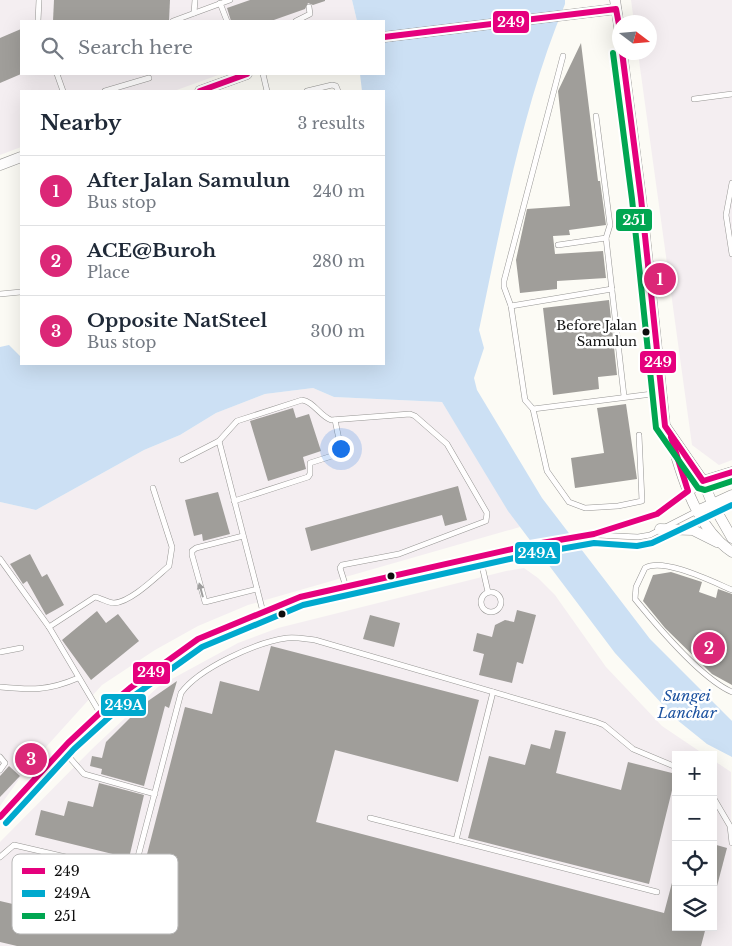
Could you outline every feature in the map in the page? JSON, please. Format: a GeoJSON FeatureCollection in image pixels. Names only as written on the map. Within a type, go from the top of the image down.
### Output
{"type":"FeatureCollection","features":[{"type":"Feature","properties":{"kind":"street"},"geometry":{"type":"LineString","coordinates":[[385,37],[572,14],[616,5]]}},
{"type":"Feature","properties":{"kind":"street"},"geometry":{"type":"LineString","coordinates":[[623,60],[641,198],[660,393],[665,426],[703,481],[712,504],[732,538]]}},
{"type":"Feature","properties":{"kind":"street"},"geometry":{"type":"LineString","coordinates":[[213,89],[245,75]]}},
{"type":"Feature","properties":{"kind":"street"},"geometry":{"type":"LineString","coordinates":[[0,165],[20,157]]}},
{"type":"Feature","properties":{"kind":"street"},"geometry":{"type":"LineString","coordinates":[[671,436],[688,491],[697,511],[720,544]]}},
{"type":"Feature","properties":{"kind":"street"},"geometry":{"type":"LineString","coordinates":[[688,491],[703,481],[732,472]]}},
{"type":"Feature","properties":{"kind":"street"},"geometry":{"type":"LineString","coordinates":[[697,511],[732,495]]}},
{"type":"Feature","properties":{"kind":"street"},"geometry":{"type":"LineString","coordinates":[[660,529],[693,530],[732,552]]}},
{"type":"Feature","properties":{"kind":"lane"},"geometry":{"type":"LineString","coordinates":[[38,20],[39,0]]}},
{"type":"Feature","properties":{"kind":"lane"},"geometry":{"type":"LineString","coordinates":[[194,13],[195,0]]}},
{"type":"Feature","properties":{"kind":"lane"},"geometry":{"type":"LineString","coordinates":[[176,20],[230,0]]}},
{"type":"Feature","properties":{"kind":"lane"},"geometry":{"type":"LineString","coordinates":[[220,4],[227,20]]}},
{"type":"Feature","properties":{"kind":"lane"},"geometry":{"type":"LineString","coordinates":[[298,20],[310,14],[309,7]]}},
{"type":"Feature","properties":{"kind":"lane"},"geometry":{"type":"LineString","coordinates":[[562,56],[504,281],[504,287],[511,306],[525,400],[533,409],[547,471],[569,502],[586,508],[618,506],[642,500],[639,435]]}},
{"type":"Feature","properties":{"kind":"lane"},"geometry":{"type":"LineString","coordinates":[[57,75],[63,90]]}},
{"type":"Feature","properties":{"kind":"lane"},"geometry":{"type":"LineString","coordinates":[[263,75],[267,90]]}},
{"type":"Feature","properties":{"kind":"lane"},"geometry":{"type":"LineString","coordinates":[[108,90],[149,78]]}},
{"type":"Feature","properties":{"kind":"lane"},"geometry":{"type":"LineString","coordinates":[[312,90],[332,85],[336,86],[338,90]]}},
{"type":"Feature","properties":{"kind":"lane"},"geometry":{"type":"LineString","coordinates":[[694,99],[732,94]]}},
{"type":"Feature","properties":{"kind":"lane"},"geometry":{"type":"LineString","coordinates":[[596,116],[610,225],[606,238],[624,396]]}},
{"type":"Feature","properties":{"kind":"lane"},"geometry":{"type":"LineString","coordinates":[[732,183],[726,215],[732,254]]}},
{"type":"Feature","properties":{"kind":"lane"},"geometry":{"type":"LineString","coordinates":[[558,245],[606,238]]}},
{"type":"Feature","properties":{"kind":"lane"},"geometry":{"type":"LineString","coordinates":[[511,306],[612,289]]}},
{"type":"Feature","properties":{"kind":"lane"},"geometry":{"type":"LineString","coordinates":[[0,294],[20,292]]}},
{"type":"Feature","properties":{"kind":"lane"},"geometry":{"type":"LineString","coordinates":[[533,409],[624,396],[660,393]]}},
{"type":"Feature","properties":{"kind":"lane"},"geometry":{"type":"LineString","coordinates":[[182,460],[219,440],[237,420],[302,400],[307,400],[325,417],[335,420],[413,415],[447,444],[487,513],[488,518],[485,523],[399,554],[342,566],[346,587]]}},
{"type":"Feature","properties":{"kind":"lane"},"geometry":{"type":"LineString","coordinates":[[234,500],[308,477],[310,474],[310,463],[338,454],[341,448],[335,420]]}},
{"type":"Feature","properties":{"kind":"lane"},"geometry":{"type":"LineString","coordinates":[[219,440],[263,612]]}},
{"type":"Feature","properties":{"kind":"lane"},"geometry":{"type":"LineString","coordinates":[[48,627],[95,597],[112,603],[121,601],[145,587],[169,566],[172,547],[152,488]]}},
{"type":"Feature","properties":{"kind":"lane"},"geometry":{"type":"LineString","coordinates":[[1,813],[62,749],[100,713],[130,688],[198,639],[300,597],[530,545],[594,534],[657,514],[688,491]]}},
{"type":"Feature","properties":{"kind":"lane"},"geometry":{"type":"LineString","coordinates":[[594,534],[638,538],[697,511]]}},
{"type":"Feature","properties":{"kind":"lane"},"geometry":{"type":"LineString","coordinates":[[243,536],[196,548],[192,551],[192,556],[205,602],[257,589]]}},
{"type":"Feature","properties":{"kind":"lane"},"geometry":{"type":"LineString","coordinates":[[480,557],[488,592]]}},
{"type":"Feature","properties":{"kind":"lane"},"geometry":{"type":"LineString","coordinates":[[0,559],[48,627],[100,713]]}},
{"type":"Feature","properties":{"kind":"lane"},"geometry":{"type":"LineString","coordinates":[[732,590],[673,567],[651,565],[645,568],[634,594],[635,600],[661,630],[717,685],[732,692]]}},
{"type":"Feature","properties":{"kind":"lane"},"geometry":{"type":"LineString","coordinates":[[488,592],[495,593],[500,598],[500,605],[493,612],[486,611],[480,603],[483,596],[488,592]]}},
{"type":"Feature","properties":{"kind":"lane"},"geometry":{"type":"LineString","coordinates":[[139,854],[180,693],[186,686],[240,653],[285,638],[298,637],[315,640],[596,722],[604,725],[634,749],[672,765]]}},
{"type":"Feature","properties":{"kind":"lane"},"geometry":{"type":"LineString","coordinates":[[0,652],[21,648]]}},
{"type":"Feature","properties":{"kind":"lane"},"geometry":{"type":"LineString","coordinates":[[0,687],[33,691],[57,687],[78,678]]}},
{"type":"Feature","properties":{"kind":"lane"},"geometry":{"type":"LineString","coordinates":[[456,840],[493,692]]}},
{"type":"Feature","properties":{"kind":"lane"},"geometry":{"type":"LineString","coordinates":[[62,749],[84,774],[154,794]]}},
{"type":"Feature","properties":{"kind":"lane"},"geometry":{"type":"LineString","coordinates":[[0,757],[5,763],[0,770]]}},
{"type":"Feature","properties":{"kind":"lane"},"geometry":{"type":"LineString","coordinates":[[717,804],[730,826],[732,843]]}},
{"type":"Feature","properties":{"kind":"lane"},"geometry":{"type":"LineString","coordinates":[[370,818],[657,892]]}},
{"type":"Feature","properties":{"kind":"lane"},"geometry":{"type":"LineString","coordinates":[[0,857],[14,845],[53,854]]}},
{"type":"Feature","properties":{"kind":"shaded area"},"geometry":{"type":"Polygon","coordinates":[[[0,0],[352,0],[357,20],[20,20],[20,75],[218,75],[177,90],[20,90],[20,147],[0,155],[0,0]]]}},
{"type":"Feature","properties":{"kind":"shaded area"},"geometry":{"type":"Polygon","coordinates":[[[631,0],[732,0],[732,460],[719,465],[692,445],[639,60],[657,60],[657,15],[633,15],[631,0]]]}},
{"type":"Feature","properties":{"kind":"shaded area"},"geometry":{"type":"Polygon","coordinates":[[[313,388],[334,397],[442,402],[520,527],[248,605],[198,626],[155,650],[102,685],[27,768],[0,806],[0,502],[36,510],[144,450],[180,435],[216,413],[265,394],[313,388]]]}},
{"type":"Feature","properties":{"kind":"shaded area"},"geometry":{"type":"Polygon","coordinates":[[[524,568],[538,578],[555,595],[606,667],[662,726],[699,751],[672,751],[672,931],[717,931],[717,763],[731,772],[732,946],[0,946],[0,842],[92,749],[159,686],[238,643],[278,628],[524,568]]]}},
{"type":"Feature","properties":{"kind":"water","name":"Sungei Lanchar"},"geometry":{"type":"Polygon","coordinates":[[[352,0],[565,0],[537,83],[514,165],[479,330],[484,348],[474,378],[477,390],[542,498],[650,639],[732,721],[732,757],[707,744],[676,719],[615,653],[508,511],[442,402],[334,397],[313,388],[265,394],[216,413],[180,435],[144,450],[36,510],[0,502],[0,347],[9,345],[20,356],[20,365],[385,365],[385,90],[362,90],[360,75],[385,75],[385,20],[357,20],[352,0]]]}},
{"type":"Feature","properties":{"kind":"building"},"geometry":{"type":"Polygon","coordinates":[[[54,0],[170,0],[169,20],[53,20],[54,0]]]}},
{"type":"Feature","properties":{"kind":"building"},"geometry":{"type":"Polygon","coordinates":[[[250,0],[325,0],[313,5],[308,3],[305,9],[274,20],[231,20],[227,8],[250,0]]]}},
{"type":"Feature","properties":{"kind":"building"},"geometry":{"type":"Polygon","coordinates":[[[20,29],[20,74],[0,83],[0,38],[20,29]]]}},
{"type":"Feature","properties":{"kind":"building"},"geometry":{"type":"Polygon","coordinates":[[[581,43],[598,181],[600,181],[606,225],[569,230],[570,235],[553,236],[555,254],[603,251],[606,278],[557,281],[557,289],[520,293],[516,260],[527,209],[570,206],[558,91],[581,43]]]}},
{"type":"Feature","properties":{"kind":"building"},"geometry":{"type":"Polygon","coordinates":[[[609,300],[617,375],[598,377],[599,389],[553,395],[543,308],[609,300]]]}},
{"type":"Feature","properties":{"kind":"building"},"geometry":{"type":"Polygon","coordinates":[[[626,404],[637,479],[575,488],[571,458],[604,453],[597,408],[626,404]]]}},
{"type":"Feature","properties":{"kind":"building"},"geometry":{"type":"Polygon","coordinates":[[[293,408],[296,418],[309,414],[321,451],[303,457],[306,469],[268,481],[250,421],[293,408]]]}},
{"type":"Feature","properties":{"kind":"building"},"geometry":{"type":"Polygon","coordinates":[[[458,486],[467,520],[445,526],[442,515],[311,551],[305,528],[458,486]]]}},
{"type":"Feature","properties":{"kind":"building"},"geometry":{"type":"Polygon","coordinates":[[[218,492],[230,534],[203,541],[202,534],[194,536],[185,500],[218,492]]]}},
{"type":"Feature","properties":{"kind":"building"},"geometry":{"type":"Polygon","coordinates":[[[30,554],[42,577],[47,574],[64,605],[46,615],[27,581],[23,584],[10,564],[30,554]]]}},
{"type":"Feature","properties":{"kind":"building"},"geometry":{"type":"Polygon","coordinates":[[[671,572],[702,582],[699,592],[716,598],[718,589],[732,594],[732,685],[712,674],[665,628],[643,601],[653,575],[671,572]]]}},
{"type":"Feature","properties":{"kind":"building"},"geometry":{"type":"Polygon","coordinates":[[[517,610],[536,615],[523,664],[517,662],[512,683],[479,675],[484,654],[473,651],[477,633],[492,637],[495,625],[505,620],[514,622],[517,610]]]}},
{"type":"Feature","properties":{"kind":"building"},"geometry":{"type":"Polygon","coordinates":[[[97,611],[106,623],[118,614],[139,641],[91,680],[62,640],[97,611]]]}},
{"type":"Feature","properties":{"kind":"building"},"geometry":{"type":"Polygon","coordinates":[[[370,615],[400,623],[394,647],[363,639],[370,615]]]}},
{"type":"Feature","properties":{"kind":"building"},"geometry":{"type":"Polygon","coordinates":[[[271,646],[479,700],[458,782],[335,750],[316,822],[664,913],[672,883],[672,931],[705,931],[701,946],[17,946],[0,942],[0,901],[12,904],[12,934],[178,934],[178,854],[147,854],[185,707],[212,714],[220,681],[259,691],[271,646]]]}},
{"type":"Feature","properties":{"kind":"building"},"geometry":{"type":"Polygon","coordinates":[[[177,681],[169,708],[165,706],[144,786],[101,774],[102,769],[90,766],[92,756],[102,758],[106,742],[145,703],[177,681]]]}},
{"type":"Feature","properties":{"kind":"building"},"geometry":{"type":"Polygon","coordinates":[[[555,730],[566,732],[556,773],[621,790],[628,762],[672,773],[672,790],[649,884],[468,838],[489,756],[525,765],[531,744],[550,749],[555,730]]]}},
{"type":"Feature","properties":{"kind":"building"},"geometry":{"type":"Polygon","coordinates":[[[9,766],[20,776],[0,797],[0,776],[9,766]]]}},
{"type":"Feature","properties":{"kind":"building"},"geometry":{"type":"Polygon","coordinates":[[[99,783],[144,795],[130,854],[113,854],[35,835],[41,810],[64,816],[68,801],[93,807],[99,783]]]}},
{"type":"Feature","properties":{"kind":"building"},"geometry":{"type":"Polygon","coordinates":[[[717,845],[727,848],[717,886],[717,845]]]}},
{"type":"Feature","properties":{"kind":"transit line","name":"249"},"geometry":{"type":"LineString","coordinates":[[385,37],[616,9],[617,15]]}},
{"type":"Feature","properties":{"kind":"transit line","name":"251"},"geometry":{"type":"LineString","coordinates":[[614,60],[632,199],[656,428],[698,488],[705,490],[732,481]]}},
{"type":"Feature","properties":{"kind":"transit line","name":"249"},"geometry":{"type":"LineString","coordinates":[[623,60],[641,198],[665,426],[703,481],[732,472]]}},
{"type":"Feature","properties":{"kind":"transit line","name":"249"},"geometry":{"type":"LineString","coordinates":[[203,90],[244,75]]}},
{"type":"Feature","properties":{"kind":"transit line","name":"249"},"geometry":{"type":"LineString","coordinates":[[0,817],[68,743],[100,713],[130,688],[198,639],[300,597],[530,545],[594,534],[657,514],[688,491],[671,437]]}},
{"type":"Feature","properties":{"kind":"transit line","name":"249A"},"geometry":{"type":"LineString","coordinates":[[6,823],[74,749],[106,720],[135,695],[202,647],[303,605],[532,554],[594,543],[637,546],[652,543],[732,505]]}},
{"type":"Feature","properties":{"kind":"place","name":"After Jalan Samulun"},"geometry":{"type":"Point","coordinates":[660,279]}},
{"type":"Feature","properties":{"kind":"place","name":"Before Jalan Samulun"},"geometry":{"type":"Point","coordinates":[646,332]}},
{"type":"Feature","properties":{"kind":"place","name":"ACE@Buroh"},"geometry":{"type":"Point","coordinates":[709,648]}},
{"type":"Feature","properties":{"kind":"place","name":"Opposite NatSteel"},"geometry":{"type":"Point","coordinates":[31,759]}}]}
